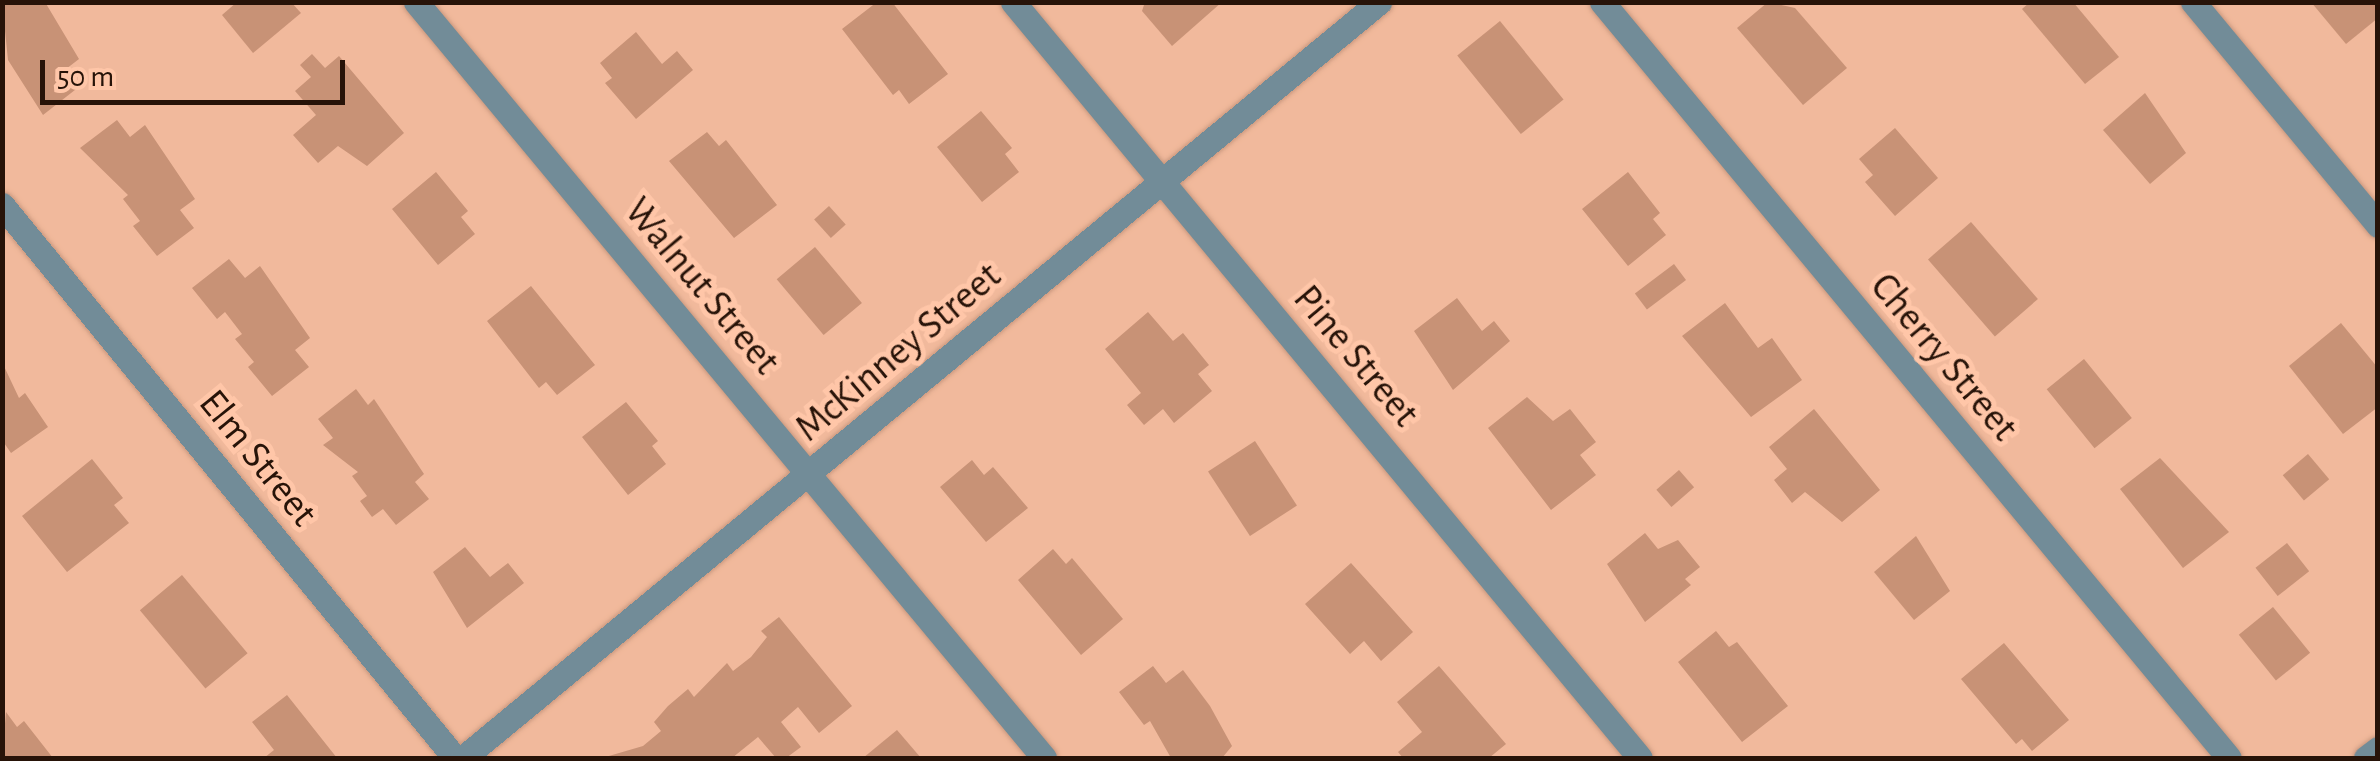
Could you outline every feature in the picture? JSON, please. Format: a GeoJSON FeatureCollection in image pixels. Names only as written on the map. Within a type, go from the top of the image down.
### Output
{"type":"FeatureCollection","features":[{"type":"Feature","properties":{"kind":"street","name":"Walnut Street"},"geometry":{"type":"LineString","coordinates":[[416,2],[1044,758]]}},
{"type":"Feature","properties":{"kind":"street","name":"Pine Street"},"geometry":{"type":"LineString","coordinates":[[1013,2],[1640,758]]}},
{"type":"Feature","properties":{"kind":"street","name":"McKinney Street"},"geometry":{"type":"LineString","coordinates":[[464,758],[1380,2]]}},
{"type":"Feature","properties":{"kind":"street","name":"Cherry Street"},"geometry":{"type":"LineString","coordinates":[[1602,2],[2229,758]]}},
{"type":"Feature","properties":{"kind":"street"},"geometry":{"type":"LineString","coordinates":[[2193,2],[2378,225]]}},
{"type":"Feature","properties":{"kind":"street","name":"Elm Street"},"geometry":{"type":"LineString","coordinates":[[2,206],[455,758]]}},
{"type":"Feature","properties":{"kind":"street"},"geometry":{"type":"LineString","coordinates":[[2366,758],[2378,748]]}},
{"type":"Feature","properties":{"kind":"building"},"geometry":{"type":"Polygon","coordinates":[[[2,2],[45,2],[79,59],[66,69],[80,86],[43,115],[8,60],[2,2]]]}},
{"type":"Feature","properties":{"kind":"building"},"geometry":{"type":"Polygon","coordinates":[[[237,2],[291,2],[301,13],[253,53],[222,15],[237,2]]]}},
{"type":"Feature","properties":{"kind":"building"},"geometry":{"type":"Polygon","coordinates":[[[877,2],[892,2],[948,74],[909,104],[899,90],[893,95],[842,29],[877,2]]]}},
{"type":"Feature","properties":{"kind":"building"},"geometry":{"type":"Polygon","coordinates":[[[1145,2],[1222,2],[1172,46],[1142,11],[1145,2]]]}},
{"type":"Feature","properties":{"kind":"building"},"geometry":{"type":"Polygon","coordinates":[[[1768,2],[1795,8],[1847,68],[1803,105],[1737,28],[1768,2]]]}},
{"type":"Feature","properties":{"kind":"building"},"geometry":{"type":"Polygon","coordinates":[[[2030,2],[2073,2],[2119,57],[2085,84],[2022,9],[2030,2]]]}},
{"type":"Feature","properties":{"kind":"building"},"geometry":{"type":"Polygon","coordinates":[[[2311,2],[2378,2],[2378,18],[2346,44],[2311,2]]]}},
{"type":"Feature","properties":{"kind":"building"},"geometry":{"type":"Polygon","coordinates":[[[1500,21],[1564,99],[1521,134],[1457,56],[1500,21]]]}},
{"type":"Feature","properties":{"kind":"building"},"geometry":{"type":"Polygon","coordinates":[[[636,32],[662,64],[677,51],[693,70],[636,119],[605,83],[612,78],[600,63],[636,32]]]}},
{"type":"Feature","properties":{"kind":"building"},"geometry":{"type":"Polygon","coordinates":[[[312,54],[325,68],[339,56],[404,133],[367,166],[338,146],[318,163],[293,135],[316,115],[295,91],[311,77],[300,65],[312,54]]]}},
{"type":"Feature","properties":{"kind":"building"},"geometry":{"type":"Polygon","coordinates":[[[2145,93],[2186,153],[2150,184],[2103,130],[2145,93]]]}},
{"type":"Feature","properties":{"kind":"building"},"geometry":{"type":"Polygon","coordinates":[[[981,111],[1012,148],[1005,154],[1019,172],[982,202],[937,147],[981,111]]]}},
{"type":"Feature","properties":{"kind":"building"},"geometry":{"type":"Polygon","coordinates":[[[117,120],[130,137],[145,125],[195,199],[180,210],[194,228],[157,256],[133,226],[140,221],[123,199],[128,195],[80,148],[117,120]]]}},
{"type":"Feature","properties":{"kind":"building"},"geometry":{"type":"Polygon","coordinates":[[[1895,128],[1938,178],[1895,216],[1865,182],[1873,175],[1859,159],[1895,128]]]}},
{"type":"Feature","properties":{"kind":"building"},"geometry":{"type":"Polygon","coordinates":[[[707,132],[719,146],[726,140],[777,205],[734,238],[669,161],[707,132]]]}},
{"type":"Feature","properties":{"kind":"building"},"geometry":{"type":"Polygon","coordinates":[[[436,172],[468,211],[461,217],[475,234],[438,265],[392,209],[436,172]]]}},
{"type":"Feature","properties":{"kind":"building"},"geometry":{"type":"Polygon","coordinates":[[[1628,172],[1660,213],[1653,219],[1666,235],[1628,266],[1582,209],[1628,172]]]}},
{"type":"Feature","properties":{"kind":"building"},"geometry":{"type":"Polygon","coordinates":[[[829,206],[846,225],[831,238],[814,219],[829,206]]]}},
{"type":"Feature","properties":{"kind":"building"},"geometry":{"type":"Polygon","coordinates":[[[1971,222],[2038,299],[1995,336],[1928,259],[1971,222]]]}},
{"type":"Feature","properties":{"kind":"building"},"geometry":{"type":"Polygon","coordinates":[[[815,247],[862,303],[824,335],[777,279],[815,247]]]}},
{"type":"Feature","properties":{"kind":"building"},"geometry":{"type":"Polygon","coordinates":[[[229,259],[245,278],[260,266],[310,338],[295,350],[309,367],[272,396],[248,367],[254,362],[235,339],[242,334],[225,312],[217,319],[192,288],[229,259]]]}},
{"type":"Feature","properties":{"kind":"building"},"geometry":{"type":"Polygon","coordinates":[[[1674,264],[1686,280],[1647,309],[1635,293],[1674,264]]]}},
{"type":"Feature","properties":{"kind":"building"},"geometry":{"type":"Polygon","coordinates":[[[531,286],[595,365],[557,395],[546,382],[539,388],[487,321],[531,286]]]}},
{"type":"Feature","properties":{"kind":"building"},"geometry":{"type":"Polygon","coordinates":[[[1457,298],[1482,331],[1494,321],[1510,341],[1453,390],[1414,331],[1457,298]]]}},
{"type":"Feature","properties":{"kind":"building"},"geometry":{"type":"Polygon","coordinates":[[[1725,303],[1758,348],[1772,338],[1802,380],[1751,417],[1682,336],[1725,303]]]}},
{"type":"Feature","properties":{"kind":"building"},"geometry":{"type":"Polygon","coordinates":[[[1148,312],[1173,341],[1183,333],[1209,365],[1198,374],[1212,391],[1174,423],[1163,409],[1144,425],[1127,405],[1141,393],[1105,349],[1148,312]]]}},
{"type":"Feature","properties":{"kind":"building"},"geometry":{"type":"Polygon","coordinates":[[[2341,323],[2378,368],[2378,407],[2343,434],[2289,366],[2341,323]]]}},
{"type":"Feature","properties":{"kind":"building"},"geometry":{"type":"Polygon","coordinates":[[[2084,359],[2132,418],[2095,448],[2047,389],[2084,359]]]}},
{"type":"Feature","properties":{"kind":"building"},"geometry":{"type":"Polygon","coordinates":[[[2,362],[19,398],[25,393],[48,427],[11,453],[2,440],[2,362]]]}},
{"type":"Feature","properties":{"kind":"building"},"geometry":{"type":"Polygon","coordinates":[[[356,389],[368,405],[374,399],[424,474],[415,482],[429,499],[396,525],[383,509],[372,517],[360,501],[367,496],[352,476],[358,472],[323,445],[333,438],[318,419],[356,389]]]}},
{"type":"Feature","properties":{"kind":"building"},"geometry":{"type":"Polygon","coordinates":[[[1527,397],[1553,421],[1570,409],[1596,442],[1580,455],[1596,475],[1551,510],[1488,428],[1527,397]]]}},
{"type":"Feature","properties":{"kind":"building"},"geometry":{"type":"Polygon","coordinates":[[[626,402],[658,441],[652,446],[666,464],[628,495],[582,437],[626,402]]]}},
{"type":"Feature","properties":{"kind":"building"},"geometry":{"type":"Polygon","coordinates":[[[1814,409],[1880,490],[1842,522],[1805,492],[1792,503],[1774,480],[1787,469],[1769,447],[1814,409]]]}},
{"type":"Feature","properties":{"kind":"building"},"geometry":{"type":"Polygon","coordinates":[[[1255,441],[1297,506],[1250,536],[1208,471],[1255,441]]]}},
{"type":"Feature","properties":{"kind":"building"},"geometry":{"type":"Polygon","coordinates":[[[2308,454],[2329,479],[2304,500],[2283,475],[2308,454]]]}},
{"type":"Feature","properties":{"kind":"building"},"geometry":{"type":"Polygon","coordinates":[[[2160,458],[2229,532],[2183,568],[2120,489],[2160,458]]]}},
{"type":"Feature","properties":{"kind":"building"},"geometry":{"type":"Polygon","coordinates":[[[92,459],[123,498],[114,505],[129,523],[67,572],[22,516],[92,459]]]}},
{"type":"Feature","properties":{"kind":"building"},"geometry":{"type":"Polygon","coordinates":[[[972,460],[984,475],[993,467],[1028,508],[986,542],[940,487],[972,460]]]}},
{"type":"Feature","properties":{"kind":"building"},"geometry":{"type":"Polygon","coordinates":[[[1679,470],[1694,487],[1671,507],[1656,490],[1679,470]]]}},
{"type":"Feature","properties":{"kind":"building"},"geometry":{"type":"Polygon","coordinates":[[[1645,533],[1658,549],[1678,540],[1700,567],[1685,579],[1691,585],[1645,622],[1607,564],[1645,533]]]}},
{"type":"Feature","properties":{"kind":"building"},"geometry":{"type":"Polygon","coordinates":[[[1916,536],[1950,591],[1914,620],[1874,572],[1916,536]]]}},
{"type":"Feature","properties":{"kind":"building"},"geometry":{"type":"Polygon","coordinates":[[[2287,543],[2309,571],[2278,596],[2255,568],[2287,543]]]}},
{"type":"Feature","properties":{"kind":"building"},"geometry":{"type":"Polygon","coordinates":[[[465,547],[490,577],[508,563],[524,583],[467,628],[433,572],[465,547]]]}},
{"type":"Feature","properties":{"kind":"building"},"geometry":{"type":"Polygon","coordinates":[[[1053,549],[1066,564],[1072,558],[1123,619],[1081,655],[1018,580],[1053,549]]]}},
{"type":"Feature","properties":{"kind":"building"},"geometry":{"type":"Polygon","coordinates":[[[1351,563],[1413,632],[1381,661],[1364,641],[1350,654],[1305,604],[1351,563]]]}},
{"type":"Feature","properties":{"kind":"building"},"geometry":{"type":"Polygon","coordinates":[[[182,575],[248,653],[205,688],[140,610],[182,575]]]}},
{"type":"Feature","properties":{"kind":"building"},"geometry":{"type":"Polygon","coordinates":[[[2273,607],[2310,653],[2276,681],[2239,635],[2273,607]]]}},
{"type":"Feature","properties":{"kind":"building"},"geometry":{"type":"Polygon","coordinates":[[[779,617],[852,706],[819,733],[798,707],[781,722],[801,747],[786,758],[776,758],[758,737],[732,758],[602,758],[643,746],[661,731],[654,722],[668,706],[688,689],[694,697],[727,663],[733,671],[751,657],[767,637],[761,631],[779,617]]]}},
{"type":"Feature","properties":{"kind":"building"},"geometry":{"type":"Polygon","coordinates":[[[1716,631],[1729,647],[1737,642],[1788,706],[1742,742],[1678,662],[1716,631]]]}},
{"type":"Feature","properties":{"kind":"building"},"geometry":{"type":"Polygon","coordinates":[[[2004,643],[2069,720],[2032,751],[2022,739],[2016,744],[1961,679],[2004,643]]]}},
{"type":"Feature","properties":{"kind":"building"},"geometry":{"type":"Polygon","coordinates":[[[1153,666],[1166,683],[1183,670],[1210,706],[1232,746],[1222,758],[1171,758],[1150,721],[1144,725],[1119,692],[1153,666]]]}},
{"type":"Feature","properties":{"kind":"building"},"geometry":{"type":"Polygon","coordinates":[[[1439,666],[1506,744],[1489,758],[1403,758],[1398,752],[1422,732],[1397,702],[1439,666]]]}},
{"type":"Feature","properties":{"kind":"building"},"geometry":{"type":"Polygon","coordinates":[[[287,695],[337,758],[264,758],[274,750],[252,722],[287,695]]]}},
{"type":"Feature","properties":{"kind":"building"},"geometry":{"type":"Polygon","coordinates":[[[6,712],[17,727],[24,721],[53,758],[2,758],[6,712]]]}},
{"type":"Feature","properties":{"kind":"building"},"geometry":{"type":"Polygon","coordinates":[[[897,730],[921,758],[863,758],[897,730]]]}}]}
